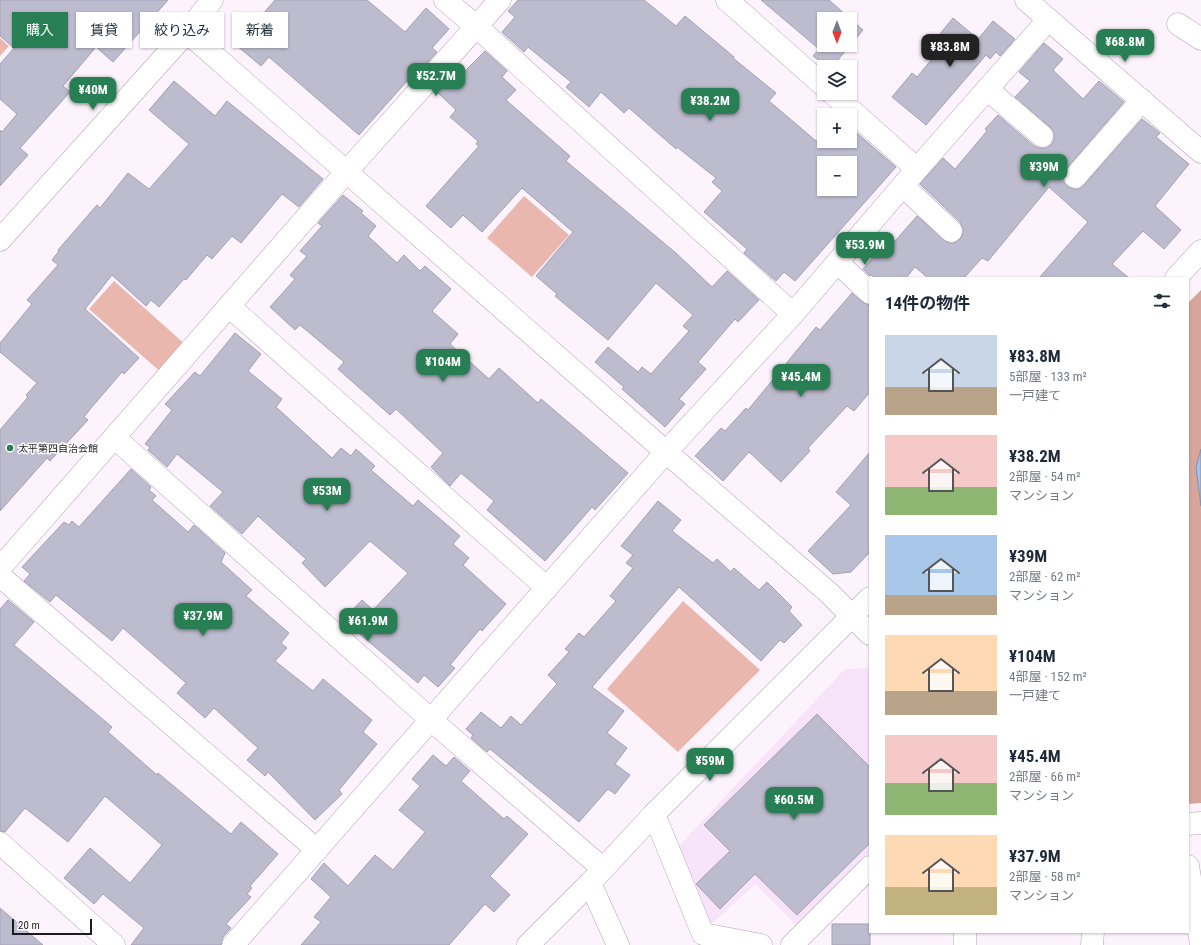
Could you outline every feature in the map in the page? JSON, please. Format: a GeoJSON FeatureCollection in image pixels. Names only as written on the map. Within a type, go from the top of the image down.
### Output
{"type":"FeatureCollection","features":[{"type":"Feature","properties":{"kind":"street"},"geometry":{"type":"LineString","coordinates":[[203,12],[212,0]]}},
{"type":"Feature","properties":{"kind":"street"},"geometry":{"type":"LineString","coordinates":[[445,0],[476,26],[794,314]]}},
{"type":"Feature","properties":{"kind":"street"},"geometry":{"type":"LineString","coordinates":[[0,568],[230,307],[347,171],[500,0]]}},
{"type":"Feature","properties":{"kind":"street"},"geometry":{"type":"LineString","coordinates":[[727,0],[817,80]]}},
{"type":"Feature","properties":{"kind":"street"},"geometry":{"type":"LineString","coordinates":[[233,945],[666,452],[794,314],[838,263],[917,168],[987,89],[1039,8],[1201,152]]}},
{"type":"Feature","properties":{"kind":"street"},"geometry":{"type":"LineString","coordinates":[[1178,24],[1201,39]]}},
{"type":"Feature","properties":{"kind":"street"},"geometry":{"type":"LineString","coordinates":[[0,240],[173,48]]}},
{"type":"Feature","properties":{"kind":"street"},"geometry":{"type":"LineString","coordinates":[[205,48],[829,593],[869,633]]}},
{"type":"Feature","properties":{"kind":"street"},"geometry":{"type":"LineString","coordinates":[[987,89],[1042,136]]}},
{"type":"Feature","properties":{"kind":"street"},"geometry":{"type":"LineString","coordinates":[[840,100],[917,168]]}},
{"type":"Feature","properties":{"kind":"street"},"geometry":{"type":"LineString","coordinates":[[1075,177],[1142,100]]}},
{"type":"Feature","properties":{"kind":"street"},"geometry":{"type":"LineString","coordinates":[[903,186],[951,231]]}},
{"type":"Feature","properties":{"kind":"street"},"geometry":{"type":"LineString","coordinates":[[1177,277],[1201,252]]}},
{"type":"Feature","properties":{"kind":"street"},"geometry":{"type":"LineString","coordinates":[[838,263],[869,292]]}},
{"type":"Feature","properties":{"kind":"street"},"geometry":{"type":"LineString","coordinates":[[230,307],[547,588]]}},
{"type":"Feature","properties":{"kind":"street"},"geometry":{"type":"LineString","coordinates":[[115,438],[430,720],[596,876],[618,945]]}},
{"type":"Feature","properties":{"kind":"street"},"geometry":{"type":"LineString","coordinates":[[0,576],[317,850]]}},
{"type":"Feature","properties":{"kind":"street"},"geometry":{"type":"LineString","coordinates":[[528,945],[654,814],[869,599]]}},
{"type":"Feature","properties":{"kind":"street"},"geometry":{"type":"LineString","coordinates":[[654,814],[703,934],[760,945]]}},
{"type":"Feature","properties":{"kind":"street"},"geometry":{"type":"LineString","coordinates":[[1189,824],[1201,823]]}},
{"type":"Feature","properties":{"kind":"street"},"geometry":{"type":"LineString","coordinates":[[0,843],[114,945]]}},
{"type":"Feature","properties":{"kind":"street"},"geometry":{"type":"LineString","coordinates":[[792,945],[869,868]]}},
{"type":"Feature","properties":{"kind":"street"},"geometry":{"type":"LineString","coordinates":[[1189,872],[1201,944]]}},
{"type":"Feature","properties":{"kind":"street"},"geometry":{"type":"LineString","coordinates":[[965,933],[965,945]]}},
{"type":"Feature","properties":{"kind":"street"},"geometry":{"type":"LineString","coordinates":[[1092,945],[1093,933]]}},
{"type":"Feature","properties":{"kind":"shaded area"},"geometry":{"type":"Polygon","coordinates":[[[0,38],[9,46],[0,56],[0,38]]]}},
{"type":"Feature","properties":{"kind":"shaded area"},"geometry":{"type":"Polygon","coordinates":[[[524,196],[569,235],[532,277],[487,238],[524,196]]]}},
{"type":"Feature","properties":{"kind":"shaded area"},"geometry":{"type":"Polygon","coordinates":[[[114,281],[187,346],[163,374],[89,309],[114,281]]]}},
{"type":"Feature","properties":{"kind":"shaded area"},"geometry":{"type":"Polygon","coordinates":[[[1201,290],[1201,449],[1196,467],[1201,506],[1201,803],[1189,804],[1189,302],[1201,290]]]}},
{"type":"Feature","properties":{"kind":"shaded area"},"geometry":{"type":"Polygon","coordinates":[[[683,601],[760,670],[678,752],[607,689],[683,601]]]}},
{"type":"Feature","properties":{"kind":"shaded area"},"geometry":{"type":"Polygon","coordinates":[[[869,668],[869,854],[797,926],[755,884],[707,928],[676,849],[845,669],[869,668]]]}},
{"type":"Feature","properties":{"kind":"water"},"geometry":{"type":"Polygon","coordinates":[[[1201,449],[1201,506],[1196,467],[1201,449]]]}},
{"type":"Feature","properties":{"kind":"building"},"geometry":{"type":"Polygon","coordinates":[[[0,0],[168,0],[157,12],[140,12],[140,32],[132,41],[132,12],[76,12],[76,48],[95,48],[63,86],[70,92],[20,148],[28,155],[0,186],[0,130],[2,132],[17,114],[0,99],[0,64],[14,48],[68,48],[68,12],[12,12],[12,46],[0,36],[0,0]]]}},
{"type":"Feature","properties":{"kind":"building"},"geometry":{"type":"Polygon","coordinates":[[[275,0],[367,0],[405,32],[426,8],[449,29],[432,48],[437,52],[417,74],[415,72],[359,135],[269,57],[261,66],[240,48],[288,48],[288,12],[265,12],[275,0]]]}},
{"type":"Feature","properties":{"kind":"building"},"geometry":{"type":"Polygon","coordinates":[[[518,0],[644,0],[676,26],[685,16],[776,93],[769,101],[817,141],[817,148],[857,148],[857,133],[896,167],[795,281],[784,272],[776,281],[744,253],[747,249],[704,212],[722,191],[712,182],[716,178],[677,147],[676,149],[629,108],[624,113],[601,92],[589,107],[566,87],[571,82],[528,47],[524,52],[502,32],[515,17],[508,11],[518,0]]]}},
{"type":"Feature","properties":{"kind":"building"},"geometry":{"type":"Polygon","coordinates":[[[761,0],[829,0],[843,12],[817,12],[817,47],[761,0]]]}},
{"type":"Feature","properties":{"kind":"building"},"geometry":{"type":"Polygon","coordinates":[[[953,18],[978,39],[993,21],[1015,39],[1000,56],[996,52],[990,59],[986,55],[926,125],[892,97],[912,73],[917,77],[943,46],[935,40],[953,18]]]}},
{"type":"Feature","properties":{"kind":"building"},"geometry":{"type":"Polygon","coordinates":[[[857,25],[863,30],[857,37],[857,25]]]}},
{"type":"Feature","properties":{"kind":"building"},"geometry":{"type":"Polygon","coordinates":[[[1044,43],[1063,59],[1053,70],[1083,99],[1099,81],[1124,102],[1066,169],[1063,175],[1063,181],[1067,186],[1073,189],[1079,189],[1084,185],[1142,119],[1160,133],[1156,137],[1189,164],[1155,206],[1181,230],[1164,249],[1143,231],[1112,264],[1128,277],[1040,277],[1088,222],[1049,187],[988,261],[982,258],[965,277],[927,277],[915,267],[907,277],[874,277],[870,274],[870,276],[863,269],[884,245],[888,249],[917,216],[948,243],[954,243],[960,239],[963,233],[963,228],[960,222],[920,184],[943,158],[955,169],[987,131],[985,129],[998,115],[1034,146],[1046,148],[1052,144],[1054,132],[1015,97],[1030,81],[1019,72],[1044,43]]]}},
{"type":"Feature","properties":{"kind":"building"},"geometry":{"type":"Polygon","coordinates":[[[97,48],[125,48],[113,62],[97,48]]]}},
{"type":"Feature","properties":{"kind":"building"},"geometry":{"type":"Polygon","coordinates":[[[485,51],[507,71],[502,77],[516,90],[506,100],[570,156],[566,161],[677,254],[712,287],[727,271],[759,300],[738,322],[735,319],[698,362],[706,369],[679,399],[685,404],[665,427],[622,389],[624,387],[595,362],[608,347],[638,372],[642,367],[651,374],[689,331],[683,326],[693,315],[656,283],[608,340],[555,296],[557,294],[536,276],[573,232],[522,188],[482,232],[463,215],[451,228],[426,206],[479,146],[476,144],[478,141],[450,117],[456,110],[436,91],[455,69],[462,74],[485,51]]]}},
{"type":"Feature","properties":{"kind":"building"},"geometry":{"type":"Polygon","coordinates":[[[817,51],[845,52],[838,60],[818,60],[813,56],[817,51]]]}},
{"type":"Feature","properties":{"kind":"building"},"geometry":{"type":"Polygon","coordinates":[[[174,81],[215,116],[227,101],[323,179],[299,207],[282,194],[241,243],[232,236],[212,259],[207,255],[186,280],[184,279],[159,307],[151,300],[146,306],[112,275],[85,309],[139,358],[124,374],[122,372],[91,408],[84,417],[88,420],[50,461],[47,458],[0,511],[0,430],[28,397],[26,395],[37,383],[0,352],[0,343],[32,304],[27,300],[58,265],[52,260],[59,251],[58,250],[97,205],[100,208],[128,173],[149,189],[189,144],[149,110],[174,81]]]}},
{"type":"Feature","properties":{"kind":"building"},"geometry":{"type":"Polygon","coordinates":[[[343,195],[363,211],[361,213],[376,226],[368,236],[397,263],[404,255],[420,271],[425,266],[451,289],[432,311],[458,334],[450,344],[489,379],[499,368],[538,403],[541,399],[628,473],[595,510],[592,507],[545,561],[487,510],[494,501],[461,473],[450,486],[431,467],[443,453],[396,409],[390,415],[338,369],[344,362],[300,325],[295,330],[270,307],[295,279],[290,275],[307,256],[300,251],[322,226],[318,223],[343,195]]]}},
{"type":"Feature","properties":{"kind":"building"},"geometry":{"type":"Polygon","coordinates":[[[852,293],[862,302],[869,305],[869,393],[854,411],[847,406],[808,448],[810,451],[781,482],[749,452],[723,481],[695,456],[721,428],[725,431],[746,408],[748,410],[816,327],[820,330],[852,293]]]}},
{"type":"Feature","properties":{"kind":"building"},"geometry":{"type":"Polygon","coordinates":[[[235,333],[261,354],[248,371],[282,399],[276,407],[332,458],[341,448],[351,456],[356,449],[375,466],[371,470],[413,506],[418,500],[460,536],[453,544],[469,558],[463,565],[506,604],[482,631],[480,629],[450,665],[455,668],[438,687],[424,675],[418,683],[343,620],[362,600],[373,610],[408,573],[370,541],[325,587],[302,563],[306,559],[258,516],[242,534],[210,506],[223,492],[177,454],[167,467],[148,450],[150,447],[145,444],[172,410],[165,404],[195,372],[200,376],[235,333]]]}},
{"type":"Feature","properties":{"kind":"building"},"geometry":{"type":"Polygon","coordinates":[[[869,453],[869,553],[851,572],[833,574],[808,551],[851,505],[836,492],[869,453]]]}},
{"type":"Feature","properties":{"kind":"building"},"geometry":{"type":"Polygon","coordinates":[[[131,469],[151,487],[149,490],[156,496],[152,500],[188,532],[194,525],[225,553],[221,562],[252,590],[246,596],[289,633],[281,643],[287,648],[275,661],[313,691],[323,679],[372,720],[363,732],[377,744],[339,790],[342,794],[315,820],[268,772],[265,776],[247,760],[258,748],[214,708],[205,718],[177,693],[186,683],[123,628],[112,641],[56,595],[50,602],[24,581],[30,574],[22,567],[64,522],[69,525],[72,521],[79,527],[131,469]]]}},
{"type":"Feature","properties":{"kind":"building"},"geometry":{"type":"Polygon","coordinates":[[[658,501],[681,520],[672,531],[713,563],[717,559],[731,572],[734,568],[759,590],[767,582],[792,607],[789,611],[802,625],[784,643],[780,640],[761,661],[679,587],[592,687],[624,711],[607,733],[627,748],[615,764],[630,775],[615,794],[608,789],[579,822],[490,749],[487,752],[471,738],[473,735],[466,729],[481,712],[501,728],[511,716],[521,725],[557,684],[548,675],[569,652],[565,649],[579,633],[584,637],[616,601],[610,596],[633,568],[626,563],[633,555],[621,546],[658,501]]]}},
{"type":"Feature","properties":{"kind":"building"},"geometry":{"type":"Polygon","coordinates":[[[8,600],[34,622],[14,645],[112,727],[108,732],[157,775],[158,773],[231,834],[241,822],[278,854],[250,886],[252,888],[247,894],[251,897],[226,924],[231,928],[223,937],[221,945],[131,945],[144,928],[103,894],[94,904],[64,878],[90,848],[130,883],[162,845],[105,796],[68,842],[25,808],[5,832],[0,831],[0,609],[8,600]]]}},
{"type":"Feature","properties":{"kind":"building"},"geometry":{"type":"Polygon","coordinates":[[[817,714],[869,766],[869,844],[797,915],[755,874],[720,909],[696,884],[730,851],[704,825],[817,714]]]}},
{"type":"Feature","properties":{"kind":"building"},"geometry":{"type":"Polygon","coordinates":[[[433,755],[446,766],[454,757],[470,771],[461,781],[504,819],[507,816],[528,834],[490,876],[510,895],[494,912],[485,904],[449,945],[301,945],[321,922],[314,917],[331,897],[311,879],[324,863],[348,886],[375,855],[393,870],[425,832],[399,810],[420,786],[412,779],[433,755]]]}},
{"type":"Feature","properties":{"kind":"building"},"geometry":{"type":"Polygon","coordinates":[[[0,908],[43,945],[0,945],[0,908]]]}},
{"type":"Feature","properties":{"kind":"building"},"geometry":{"type":"Polygon","coordinates":[[[832,924],[869,924],[870,945],[832,945],[832,924]]]}},
{"type":"Feature","properties":{"kind":"place","name":"太平第四自治会館"},"geometry":{"type":"Point","coordinates":[10,448]}}]}
